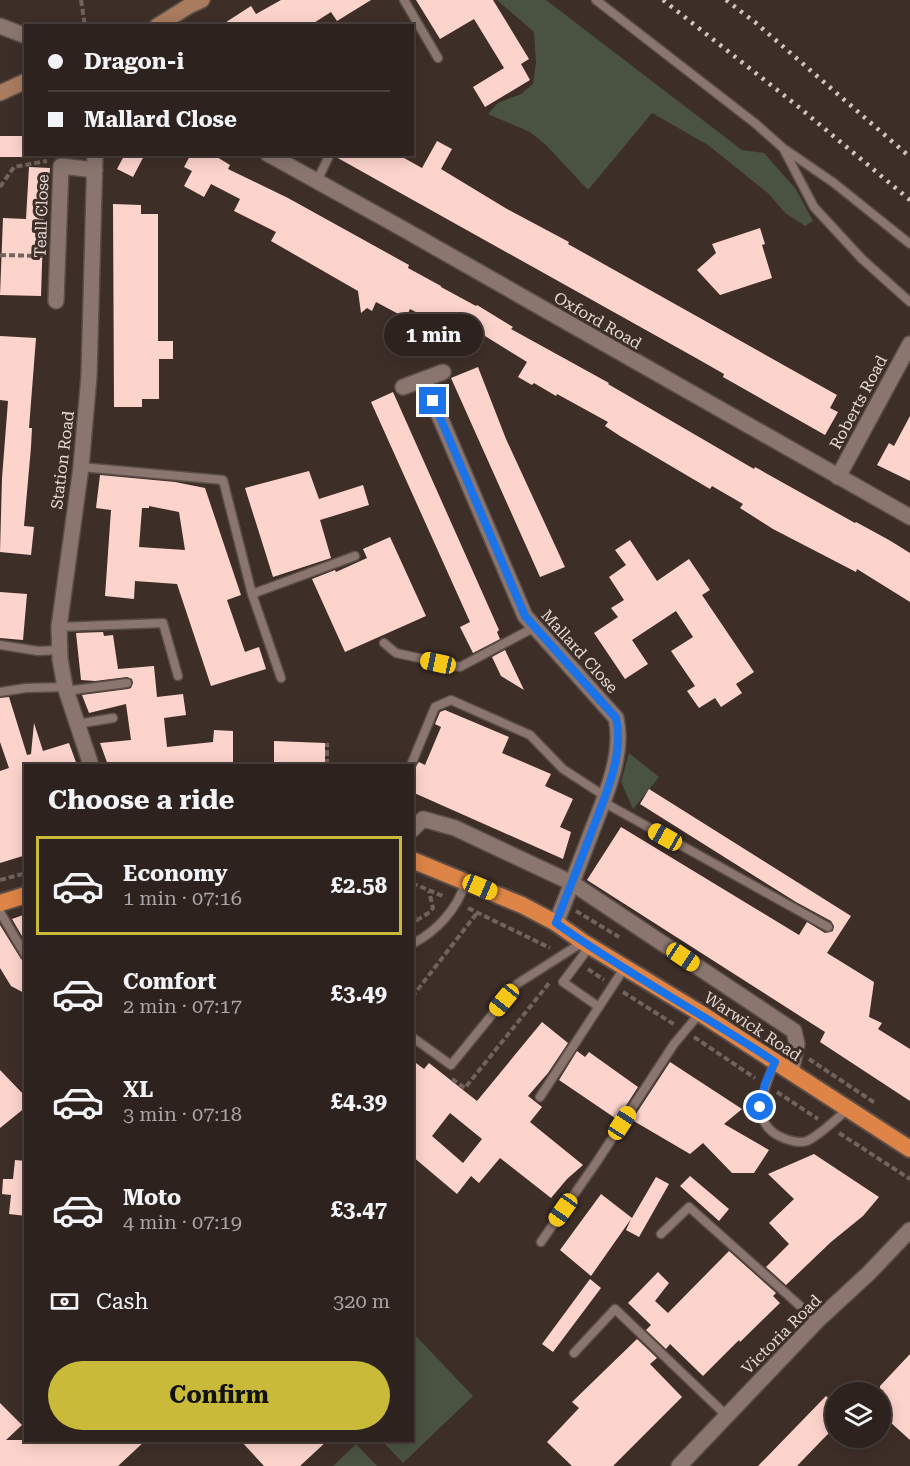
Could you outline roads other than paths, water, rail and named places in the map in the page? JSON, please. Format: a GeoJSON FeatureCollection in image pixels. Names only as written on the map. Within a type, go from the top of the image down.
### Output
{"type":"FeatureCollection","features":[{"type":"Feature","properties":{"kind":"highway","name":"Warwick Road"},"geometry":{"type":"LineString","coordinates":[[414,861],[522,905],[556,923],[910,1149]]}},
{"type":"Feature","properties":{"kind":"highway"},"geometry":{"type":"LineString","coordinates":[[0,903],[24,896]]}},
{"type":"Feature","properties":{"kind":"main road"},"geometry":{"type":"LineString","coordinates":[[160,24],[193,2]]}},
{"type":"Feature","properties":{"kind":"main road"},"geometry":{"type":"LineString","coordinates":[[0,93],[24,82]]}},
{"type":"Feature","properties":{"kind":"street"},"geometry":{"type":"LineString","coordinates":[[0,26],[24,35]]}},
{"type":"Feature","properties":{"kind":"street","name":"Oxford Road"},"geometry":{"type":"LineString","coordinates":[[272,156],[910,517]]}},
{"type":"Feature","properties":{"kind":"street","name":"Teall Close"},"geometry":{"type":"LineString","coordinates":[[56,301],[61,166],[95,162]]}},
{"type":"Feature","properties":{"kind":"street","name":"Station Road"},"geometry":{"type":"LineString","coordinates":[[91,764],[66,689],[59,627],[81,467],[89,376],[95,162]]}},
{"type":"Feature","properties":{"kind":"street","name":"Roberts Road"},"geometry":{"type":"LineString","coordinates":[[838,477],[910,344]]}},
{"type":"Feature","properties":{"kind":"street"},"geometry":{"type":"LineString","coordinates":[[403,387],[443,372]]}},
{"type":"Feature","properties":{"kind":"street","name":"Mallard Close"},"geometry":{"type":"LineString","coordinates":[[424,380],[525,616],[616,718],[619,732],[618,745],[605,800],[556,923]]}},
{"type":"Feature","properties":{"kind":"street"},"geometry":{"type":"LineString","coordinates":[[414,828],[423,819],[455,828],[572,883],[794,1031],[798,1044],[790,1072]]}},
{"type":"Feature","properties":{"kind":"street","name":"Victoria Road"},"geometry":{"type":"LineString","coordinates":[[679,1466],[817,1321],[869,1273],[910,1230]]}},
{"type":"Feature","properties":{"kind":"lane"},"geometry":{"type":"LineString","coordinates":[[404,0],[438,58]]}},
{"type":"Feature","properties":{"kind":"lane"},"geometry":{"type":"LineString","coordinates":[[596,0],[783,148],[834,183],[910,244]]}},
{"type":"Feature","properties":{"kind":"lane"},"geometry":{"type":"LineString","coordinates":[[783,148],[814,207],[862,258],[910,302]]}},
{"type":"Feature","properties":{"kind":"lane"},"geometry":{"type":"LineString","coordinates":[[316,181],[329,156]]}},
{"type":"Feature","properties":{"kind":"lane"},"geometry":{"type":"LineString","coordinates":[[81,467],[223,480],[252,594],[281,678]]}},
{"type":"Feature","properties":{"kind":"lane"},"geometry":{"type":"LineString","coordinates":[[252,594],[355,556]]}},
{"type":"Feature","properties":{"kind":"lane"},"geometry":{"type":"LineString","coordinates":[[59,627],[163,623],[178,676]]}},
{"type":"Feature","properties":{"kind":"lane"},"geometry":{"type":"LineString","coordinates":[[384,643],[396,654],[460,667],[535,627]]}},
{"type":"Feature","properties":{"kind":"lane"},"geometry":{"type":"LineString","coordinates":[[0,645],[38,651],[60,650]]}},
{"type":"Feature","properties":{"kind":"lane"},"geometry":{"type":"LineString","coordinates":[[0,692],[26,688],[66,689],[127,683]]}},
{"type":"Feature","properties":{"kind":"lane"},"geometry":{"type":"LineString","coordinates":[[411,764],[435,707],[451,700],[530,735],[562,769],[605,800],[828,927]]}},
{"type":"Feature","properties":{"kind":"lane"},"geometry":{"type":"LineString","coordinates":[[77,724],[113,718]]}},
{"type":"Feature","properties":{"kind":"lane"},"geometry":{"type":"LineString","coordinates":[[414,943],[440,925],[458,903],[466,881]]}},
{"type":"Feature","properties":{"kind":"lane"},"geometry":{"type":"LineString","coordinates":[[0,912],[24,953]]}},
{"type":"Feature","properties":{"kind":"lane"},"geometry":{"type":"LineString","coordinates":[[587,944],[563,982],[599,1007]]}},
{"type":"Feature","properties":{"kind":"lane"},"geometry":{"type":"LineString","coordinates":[[414,1038],[451,1065],[517,984],[587,944]]}},
{"type":"Feature","properties":{"kind":"lane"},"geometry":{"type":"LineString","coordinates":[[540,1097],[625,967]]}},
{"type":"Feature","properties":{"kind":"lane"},"geometry":{"type":"LineString","coordinates":[[541,1242],[674,1044],[700,1013]]}},
{"type":"Feature","properties":{"kind":"lane"},"geometry":{"type":"LineString","coordinates":[[775,1062],[765,1084],[760,1107],[761,1118],[767,1128],[778,1136],[788,1140],[808,1141],[848,1109]]}},
{"type":"Feature","properties":{"kind":"lane"},"geometry":{"type":"LineString","coordinates":[[661,1234],[689,1207],[817,1321]]}},
{"type":"Feature","properties":{"kind":"lane"},"geometry":{"type":"LineString","coordinates":[[574,1353],[615,1309],[727,1416]]}},
{"type":"Feature","properties":{"kind":"railway"},"geometry":{"type":"LineString","coordinates":[[663,0],[795,104],[910,200]]}},
{"type":"Feature","properties":{"kind":"railway"},"geometry":{"type":"LineString","coordinates":[[726,0],[756,23],[910,157]]}}]}
